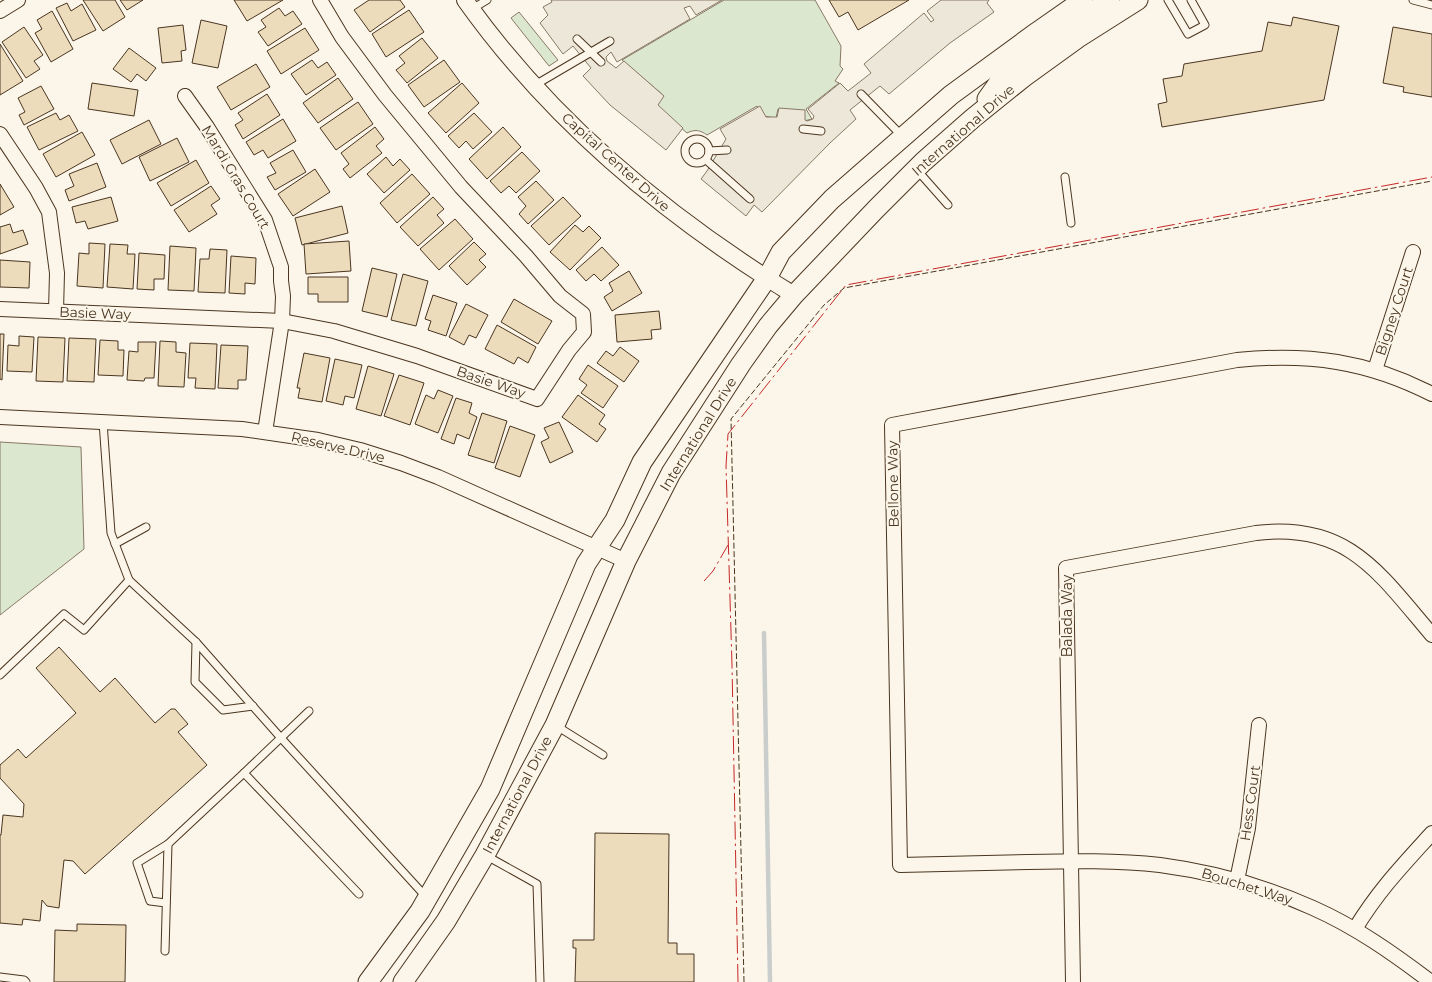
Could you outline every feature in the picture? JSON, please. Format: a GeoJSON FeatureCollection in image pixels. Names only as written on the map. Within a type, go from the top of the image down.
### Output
{"type":"FeatureCollection","features":[{"type":"Feature","properties":{"kind":"main road","name":"International Drive"},"geometry":{"type":"LineString","coordinates":[[368,982],[420,912],[490,789],[586,564],[598,548],[614,520],[642,462],[767,278],[782,252],[832,199],[951,96],[1083,0]]}},
{"type":"Feature","properties":{"kind":"main road"},"geometry":{"type":"LineString","coordinates":[[973,118],[1009,68],[1070,25],[1110,0]]}},
{"type":"Feature","properties":{"kind":"main road","name":"International Drive"},"geometry":{"type":"LineString","coordinates":[[403,982],[446,921],[485,855],[555,725],[626,561],[671,473],[741,364],[768,326],[794,295],[916,169],[973,118],[1024,77],[1070,44],[1138,0]]}},
{"type":"Feature","properties":{"kind":"street"},"geometry":{"type":"LineString","coordinates":[[0,11],[18,0]]}},
{"type":"Feature","properties":{"kind":"street","name":"Basie Way"},"geometry":{"type":"LineString","coordinates":[[0,309],[282,321],[334,331],[391,348],[537,399],[569,350],[584,332],[583,314],[560,296],[526,256],[461,188],[385,95],[342,37],[320,0]]}},
{"type":"Feature","properties":{"kind":"street","name":"Capital Center Drive"},"geometry":{"type":"LineString","coordinates":[[468,4],[535,85],[583,135],[625,174],[714,243],[794,295]]}},
{"type":"Feature","properties":{"kind":"street","name":"Mardi Gras Court"},"geometry":{"type":"LineString","coordinates":[[184,96],[207,127],[265,220],[281,267],[282,321],[265,432]]}},
{"type":"Feature","properties":{"kind":"street"},"geometry":{"type":"LineString","coordinates":[[0,134],[36,188],[48,212],[57,273],[56,311]]}},
{"type":"Feature","properties":{"kind":"street","name":"Bigney Court"},"geometry":{"type":"LineString","coordinates":[[1375,370],[1413,252]]}},
{"type":"Feature","properties":{"kind":"street","name":"Bellone Way"},"geometry":{"type":"LineString","coordinates":[[1071,861],[900,865],[892,425],[1237,360],[1273,357],[1337,361],[1375,370],[1432,394]]}},
{"type":"Feature","properties":{"kind":"street","name":"Reserve Drive"},"geometry":{"type":"LineString","coordinates":[[0,417],[242,429],[318,440],[360,450],[438,477],[626,561]]}},
{"type":"Feature","properties":{"kind":"street","name":"Balada Way"},"geometry":{"type":"LineString","coordinates":[[1073,982],[1066,568],[1256,533],[1274,531],[1297,532],[1320,536],[1357,554],[1375,569],[1432,635]]}},
{"type":"Feature","properties":{"kind":"street","name":"Hess Court"},"geometry":{"type":"LineString","coordinates":[[1237,880],[1248,828],[1260,724]]}},
{"type":"Feature","properties":{"kind":"street"},"geometry":{"type":"LineString","coordinates":[[1355,929],[1370,903],[1386,882],[1432,833]]}},
{"type":"Feature","properties":{"kind":"street","name":"Bouchet Way"},"geometry":{"type":"LineString","coordinates":[[1071,861],[1159,865],[1237,880],[1270,890],[1314,908],[1355,929],[1392,952],[1431,982]]}},
{"type":"Feature","properties":{"kind":"lane"},"geometry":{"type":"LineString","coordinates":[[468,4],[486,0]]}},
{"type":"Feature","properties":{"kind":"lane"},"geometry":{"type":"LineString","coordinates":[[1168,0],[1188,34],[1206,25],[1192,0]]}},
{"type":"Feature","properties":{"kind":"lane"},"geometry":{"type":"LineString","coordinates":[[1413,0],[1432,5]]}},
{"type":"Feature","properties":{"kind":"lane"},"geometry":{"type":"LineString","coordinates":[[577,39],[601,62]]}},
{"type":"Feature","properties":{"kind":"lane"},"geometry":{"type":"LineString","coordinates":[[535,85],[610,41]]}},
{"type":"Feature","properties":{"kind":"lane"},"geometry":{"type":"LineString","coordinates":[[861,94],[903,137]]}},
{"type":"Feature","properties":{"kind":"lane"},"geometry":{"type":"LineString","coordinates":[[803,129],[821,131]]}},
{"type":"Feature","properties":{"kind":"lane"},"geometry":{"type":"LineString","coordinates":[[692,140],[701,140],[708,146],[709,151],[706,160],[697,163],[686,156],[686,147],[692,140]]}},
{"type":"Feature","properties":{"kind":"lane"},"geometry":{"type":"LineString","coordinates":[[709,151],[727,150]]}},
{"type":"Feature","properties":{"kind":"lane"},"geometry":{"type":"LineString","coordinates":[[706,160],[750,199]]}},
{"type":"Feature","properties":{"kind":"lane"},"geometry":{"type":"LineString","coordinates":[[916,169],[948,205]]}},
{"type":"Feature","properties":{"kind":"lane"},"geometry":{"type":"LineString","coordinates":[[1065,177],[1072,223]]}},
{"type":"Feature","properties":{"kind":"lane"},"geometry":{"type":"LineString","coordinates":[[103,422],[111,533],[128,580],[196,642],[428,898]]}},
{"type":"Feature","properties":{"kind":"lane"},"geometry":{"type":"LineString","coordinates":[[115,544],[146,527]]}},
{"type":"Feature","properties":{"kind":"lane"},"geometry":{"type":"LineString","coordinates":[[0,675],[64,614],[84,630],[128,580]]}},
{"type":"Feature","properties":{"kind":"lane"},"geometry":{"type":"LineString","coordinates":[[196,642],[194,682],[223,710],[253,706]]}},
{"type":"Feature","properties":{"kind":"lane"},"geometry":{"type":"LineString","coordinates":[[166,903],[150,901],[137,864],[168,844],[310,711]]}},
{"type":"Feature","properties":{"kind":"lane"},"geometry":{"type":"LineString","coordinates":[[555,725],[603,755]]}},
{"type":"Feature","properties":{"kind":"lane"},"geometry":{"type":"LineString","coordinates":[[244,773],[358,894]]}},
{"type":"Feature","properties":{"kind":"lane"},"geometry":{"type":"LineString","coordinates":[[165,951],[168,844]]}},
{"type":"Feature","properties":{"kind":"lane"},"geometry":{"type":"LineString","coordinates":[[485,855],[537,884],[540,982]]}},
{"type":"Feature","properties":{"kind":"lane"},"geometry":{"type":"LineString","coordinates":[[0,977],[24,980],[26,982]]}},
{"type":"Feature","properties":{"kind":"green space"},"geometry":{"type":"Polygon","coordinates":[[[724,0],[815,0],[841,46],[840,66],[843,69],[835,81],[839,83],[806,109],[812,119],[804,121],[804,111],[778,109],[776,118],[763,116],[757,106],[707,135],[697,131],[687,133],[656,106],[663,95],[622,60],[724,0]]]}},
{"type":"Feature","properties":{"kind":"green space"},"geometry":{"type":"Polygon","coordinates":[[[519,12],[558,60],[549,66],[511,18],[519,12]]]}},
{"type":"Feature","properties":{"kind":"green space"},"geometry":{"type":"Polygon","coordinates":[[[0,442],[81,447],[84,549],[0,615],[0,442]]]}},
{"type":"Feature","properties":{"kind":"shaded area"},"geometry":{"type":"Polygon","coordinates":[[[551,0],[722,0],[696,15],[690,6],[684,8],[690,19],[617,62],[611,52],[606,57],[607,61],[616,68],[624,61],[664,96],[658,105],[683,128],[666,150],[610,105],[583,76],[591,68],[573,46],[563,54],[540,23],[548,15],[543,7],[552,2],[551,0]]]}},
{"type":"Feature","properties":{"kind":"shaded area"},"geometry":{"type":"Polygon","coordinates":[[[941,0],[989,0],[987,3],[994,12],[950,43],[889,94],[880,86],[850,110],[856,119],[762,212],[754,205],[746,216],[701,179],[726,139],[720,129],[760,106],[766,117],[777,117],[779,108],[805,110],[805,120],[813,119],[814,116],[808,109],[840,83],[848,91],[871,73],[864,64],[924,13],[931,22],[934,20],[927,11],[941,0]]]}},
{"type":"Feature","properties":{"kind":"building"},"geometry":{"type":"Polygon","coordinates":[[[83,0],[115,0],[125,17],[103,31],[83,0]]]}},
{"type":"Feature","properties":{"kind":"building"},"geometry":{"type":"Polygon","coordinates":[[[120,0],[143,0],[127,10],[120,0]]]}},
{"type":"Feature","properties":{"kind":"building"},"geometry":{"type":"Polygon","coordinates":[[[234,0],[283,0],[247,21],[234,0]]]}},
{"type":"Feature","properties":{"kind":"building"},"geometry":{"type":"Polygon","coordinates":[[[369,0],[400,0],[405,7],[370,32],[354,10],[369,0]]]}},
{"type":"Feature","properties":{"kind":"building"},"geometry":{"type":"Polygon","coordinates":[[[829,0],[909,0],[858,30],[848,12],[839,17],[829,0]]]}},
{"type":"Feature","properties":{"kind":"building"},"geometry":{"type":"Polygon","coordinates":[[[67,3],[71,11],[82,4],[96,30],[73,41],[56,8],[67,3]]]}},
{"type":"Feature","properties":{"kind":"building"},"geometry":{"type":"Polygon","coordinates":[[[279,8],[285,16],[293,11],[302,24],[268,46],[258,32],[266,27],[261,20],[279,8]]]}},
{"type":"Feature","properties":{"kind":"building"},"geometry":{"type":"Polygon","coordinates":[[[409,10],[424,32],[386,57],[372,34],[409,10]]]}},
{"type":"Feature","properties":{"kind":"building"},"geometry":{"type":"Polygon","coordinates":[[[52,11],[73,49],[51,62],[35,33],[42,29],[37,20],[52,11]]]}},
{"type":"Feature","properties":{"kind":"building"},"geometry":{"type":"Polygon","coordinates":[[[1293,17],[1339,26],[1324,100],[1162,127],[1158,104],[1167,102],[1163,79],[1182,76],[1184,64],[1262,51],[1268,22],[1291,26],[1293,17]]]}},
{"type":"Feature","properties":{"kind":"building"},"geometry":{"type":"Polygon","coordinates":[[[201,20],[227,26],[218,68],[192,63],[201,20]]]}},
{"type":"Feature","properties":{"kind":"building"},"geometry":{"type":"Polygon","coordinates":[[[183,25],[186,50],[181,51],[182,61],[162,63],[158,28],[183,25]]]}},
{"type":"Feature","properties":{"kind":"building"},"geometry":{"type":"Polygon","coordinates":[[[24,27],[43,55],[34,61],[40,69],[26,78],[2,42],[24,27]]]}},
{"type":"Feature","properties":{"kind":"building"},"geometry":{"type":"Polygon","coordinates":[[[1393,27],[1432,34],[1432,97],[1403,92],[1404,87],[1383,83],[1393,27]]]}},
{"type":"Feature","properties":{"kind":"building"},"geometry":{"type":"Polygon","coordinates":[[[305,28],[319,50],[281,74],[267,51],[305,28]]]}},
{"type":"Feature","properties":{"kind":"building"},"geometry":{"type":"Polygon","coordinates":[[[422,38],[438,58],[407,83],[396,70],[405,63],[399,56],[422,38]]]}},
{"type":"Feature","properties":{"kind":"building"},"geometry":{"type":"Polygon","coordinates":[[[0,44],[23,81],[0,95],[0,44]]]}},
{"type":"Feature","properties":{"kind":"building"},"geometry":{"type":"Polygon","coordinates":[[[129,48],[156,68],[146,81],[137,74],[131,82],[113,69],[129,48]]]}},
{"type":"Feature","properties":{"kind":"building"},"geometry":{"type":"Polygon","coordinates":[[[312,60],[318,68],[327,62],[336,75],[306,95],[291,74],[312,60]]]}},
{"type":"Feature","properties":{"kind":"building"},"geometry":{"type":"Polygon","coordinates":[[[444,60],[460,82],[424,107],[408,85],[444,60]]]}},
{"type":"Feature","properties":{"kind":"building"},"geometry":{"type":"Polygon","coordinates":[[[256,64],[270,87],[231,110],[217,87],[256,64]]]}},
{"type":"Feature","properties":{"kind":"building"},"geometry":{"type":"Polygon","coordinates":[[[338,78],[353,99],[318,123],[303,103],[338,78]]]}},
{"type":"Feature","properties":{"kind":"building"},"geometry":{"type":"Polygon","coordinates":[[[92,83],[138,90],[134,116],[88,109],[92,83]]]}},
{"type":"Feature","properties":{"kind":"building"},"geometry":{"type":"Polygon","coordinates":[[[462,83],[479,103],[446,133],[428,113],[462,83]]]}},
{"type":"Feature","properties":{"kind":"building"},"geometry":{"type":"Polygon","coordinates":[[[41,86],[54,109],[24,125],[19,115],[25,112],[18,98],[41,86]]]}},
{"type":"Feature","properties":{"kind":"building"},"geometry":{"type":"Polygon","coordinates":[[[267,94],[280,115],[243,139],[235,125],[243,120],[238,113],[267,94]]]}},
{"type":"Feature","properties":{"kind":"building"},"geometry":{"type":"Polygon","coordinates":[[[358,102],[373,124],[336,150],[320,128],[358,102]]]}},
{"type":"Feature","properties":{"kind":"building"},"geometry":{"type":"Polygon","coordinates":[[[56,113],[60,120],[69,115],[78,131],[39,150],[27,127],[56,113]]]}},
{"type":"Feature","properties":{"kind":"building"},"geometry":{"type":"Polygon","coordinates":[[[474,113],[492,132],[473,149],[466,141],[459,148],[448,136],[474,113]]]}},
{"type":"Feature","properties":{"kind":"building"},"geometry":{"type":"Polygon","coordinates":[[[283,119],[296,141],[268,158],[263,150],[254,155],[246,142],[283,119]]]}},
{"type":"Feature","properties":{"kind":"building"},"geometry":{"type":"Polygon","coordinates":[[[149,120],[161,144],[122,164],[110,140],[149,120]]]}},
{"type":"Feature","properties":{"kind":"building"},"geometry":{"type":"Polygon","coordinates":[[[375,127],[384,139],[376,146],[382,153],[350,178],[343,169],[349,164],[341,153],[375,127]]]}},
{"type":"Feature","properties":{"kind":"building"},"geometry":{"type":"Polygon","coordinates":[[[503,127],[521,147],[487,179],[469,159],[503,127]]]}},
{"type":"Feature","properties":{"kind":"building"},"geometry":{"type":"Polygon","coordinates":[[[82,132],[95,155],[56,177],[43,154],[82,132]]]}},
{"type":"Feature","properties":{"kind":"building"},"geometry":{"type":"Polygon","coordinates":[[[177,138],[189,162],[150,181],[139,157],[177,138]]]}},
{"type":"Feature","properties":{"kind":"building"},"geometry":{"type":"Polygon","coordinates":[[[293,150],[306,172],[275,190],[267,177],[276,173],[270,163],[293,150]]]}},
{"type":"Feature","properties":{"kind":"building"},"geometry":{"type":"Polygon","coordinates":[[[522,152],[540,171],[516,193],[509,186],[501,193],[490,181],[522,152]]]}},
{"type":"Feature","properties":{"kind":"building"},"geometry":{"type":"Polygon","coordinates":[[[386,157],[393,166],[400,159],[410,170],[384,193],[367,174],[386,157]]]}},
{"type":"Feature","properties":{"kind":"building"},"geometry":{"type":"Polygon","coordinates":[[[196,160],[209,183],[171,206],[157,183],[196,160]]]}},
{"type":"Feature","properties":{"kind":"building"},"geometry":{"type":"Polygon","coordinates":[[[97,163],[106,187],[69,201],[65,190],[74,186],[69,174],[97,163]]]}},
{"type":"Feature","properties":{"kind":"building"},"geometry":{"type":"Polygon","coordinates":[[[315,169],[330,192],[293,216],[278,194],[315,169]]]}},
{"type":"Feature","properties":{"kind":"building"},"geometry":{"type":"Polygon","coordinates":[[[412,174],[430,194],[397,223],[380,203],[412,174]]]}},
{"type":"Feature","properties":{"kind":"building"},"geometry":{"type":"Polygon","coordinates":[[[536,181],[554,200],[528,224],[519,214],[526,206],[518,197],[536,181]]]}},
{"type":"Feature","properties":{"kind":"building"},"geometry":{"type":"Polygon","coordinates":[[[0,184],[14,207],[0,215],[0,184]]]}},
{"type":"Feature","properties":{"kind":"building"},"geometry":{"type":"Polygon","coordinates":[[[211,186],[220,199],[211,205],[217,214],[189,232],[174,210],[211,186]]]}},
{"type":"Feature","properties":{"kind":"building"},"geometry":{"type":"Polygon","coordinates":[[[111,197],[118,221],[88,229],[85,221],[76,223],[72,207],[111,197]]]}},
{"type":"Feature","properties":{"kind":"building"},"geometry":{"type":"Polygon","coordinates":[[[433,197],[444,209],[437,215],[444,223],[418,246],[400,227],[433,197]]]}},
{"type":"Feature","properties":{"kind":"building"},"geometry":{"type":"Polygon","coordinates":[[[563,197],[581,216],[549,245],[531,226],[563,197]]]}},
{"type":"Feature","properties":{"kind":"building"},"geometry":{"type":"Polygon","coordinates":[[[342,206],[348,233],[302,245],[295,218],[342,206]]]}},
{"type":"Feature","properties":{"kind":"building"},"geometry":{"type":"Polygon","coordinates":[[[455,219],[473,239],[439,270],[420,249],[455,219]]]}},
{"type":"Feature","properties":{"kind":"building"},"geometry":{"type":"Polygon","coordinates":[[[10,224],[13,233],[23,230],[28,244],[0,254],[0,227],[10,224]]]}},
{"type":"Feature","properties":{"kind":"building"},"geometry":{"type":"Polygon","coordinates":[[[575,225],[583,232],[589,226],[601,238],[570,270],[550,252],[575,225]]]}},
{"type":"Feature","properties":{"kind":"building"},"geometry":{"type":"Polygon","coordinates":[[[349,241],[351,271],[306,274],[304,244],[349,241]]]}},
{"type":"Feature","properties":{"kind":"building"},"geometry":{"type":"Polygon","coordinates":[[[474,242],[486,254],[479,260],[486,267],[467,285],[449,266],[474,242]]]}},
{"type":"Feature","properties":{"kind":"building"},"geometry":{"type":"Polygon","coordinates":[[[89,243],[105,244],[103,288],[77,286],[79,253],[89,254],[89,243]]]}},
{"type":"Feature","properties":{"kind":"building"},"geometry":{"type":"Polygon","coordinates":[[[110,244],[128,245],[127,254],[135,254],[133,289],[107,287],[110,244]]]}},
{"type":"Feature","properties":{"kind":"building"},"geometry":{"type":"Polygon","coordinates":[[[170,246],[196,248],[194,291],[168,290],[170,246]]]}},
{"type":"Feature","properties":{"kind":"building"},"geometry":{"type":"Polygon","coordinates":[[[602,247],[619,265],[601,281],[594,274],[586,281],[576,270],[602,247]]]}},
{"type":"Feature","properties":{"kind":"building"},"geometry":{"type":"Polygon","coordinates":[[[210,249],[227,250],[225,293],[198,292],[200,259],[209,259],[210,249]]]}},
{"type":"Feature","properties":{"kind":"building"},"geometry":{"type":"Polygon","coordinates":[[[139,253],[165,255],[164,279],[154,279],[154,290],[137,289],[139,253]]]}},
{"type":"Feature","properties":{"kind":"building"},"geometry":{"type":"Polygon","coordinates":[[[231,256],[256,258],[255,284],[245,283],[245,294],[229,293],[231,256]]]}},
{"type":"Feature","properties":{"kind":"building"},"geometry":{"type":"Polygon","coordinates":[[[0,260],[30,262],[29,288],[0,287],[0,260]]]}},
{"type":"Feature","properties":{"kind":"building"},"geometry":{"type":"Polygon","coordinates":[[[372,268],[397,274],[387,317],[362,311],[372,268]]]}},
{"type":"Feature","properties":{"kind":"building"},"geometry":{"type":"Polygon","coordinates":[[[629,271],[642,293],[612,311],[604,297],[613,291],[609,283],[629,271]]]}},
{"type":"Feature","properties":{"kind":"building"},"geometry":{"type":"Polygon","coordinates":[[[403,274],[428,281],[416,326],[391,320],[403,274]]]}},
{"type":"Feature","properties":{"kind":"building"},"geometry":{"type":"Polygon","coordinates":[[[308,277],[348,277],[348,302],[318,302],[318,294],[308,294],[308,277]]]}},
{"type":"Feature","properties":{"kind":"building"},"geometry":{"type":"Polygon","coordinates":[[[433,295],[457,303],[446,336],[428,330],[431,321],[425,319],[433,295]]]}},
{"type":"Feature","properties":{"kind":"building"},"geometry":{"type":"Polygon","coordinates":[[[514,299],[552,321],[538,344],[501,322],[514,299]]]}},
{"type":"Feature","properties":{"kind":"building"},"geometry":{"type":"Polygon","coordinates":[[[466,304],[488,315],[476,338],[469,335],[464,345],[449,337],[466,304]]]}},
{"type":"Feature","properties":{"kind":"building"},"geometry":{"type":"Polygon","coordinates":[[[659,311],[661,329],[651,330],[652,339],[617,342],[615,315],[659,311]]]}},
{"type":"Feature","properties":{"kind":"building"},"geometry":{"type":"Polygon","coordinates":[[[497,325],[536,347],[528,363],[518,357],[514,364],[485,349],[497,325]]]}},
{"type":"Feature","properties":{"kind":"building"},"geometry":{"type":"Polygon","coordinates":[[[0,334],[4,334],[2,380],[0,379],[0,334]]]}},
{"type":"Feature","properties":{"kind":"building"},"geometry":{"type":"Polygon","coordinates":[[[19,336],[34,337],[32,372],[7,371],[8,345],[19,346],[19,336]]]}},
{"type":"Feature","properties":{"kind":"building"},"geometry":{"type":"Polygon","coordinates":[[[38,337],[65,338],[63,382],[36,381],[38,337]]]}},
{"type":"Feature","properties":{"kind":"building"},"geometry":{"type":"Polygon","coordinates":[[[69,338],[96,339],[94,382],[67,381],[69,338]]]}},
{"type":"Feature","properties":{"kind":"building"},"geometry":{"type":"Polygon","coordinates":[[[100,340],[118,341],[118,350],[124,350],[123,376],[98,375],[100,340]]]}},
{"type":"Feature","properties":{"kind":"building"},"geometry":{"type":"Polygon","coordinates":[[[160,341],[176,342],[176,352],[186,353],[184,387],[158,386],[160,341]]]}},
{"type":"Feature","properties":{"kind":"building"},"geometry":{"type":"Polygon","coordinates":[[[138,342],[156,342],[154,378],[145,378],[144,381],[127,380],[129,351],[138,352],[138,342]]]}},
{"type":"Feature","properties":{"kind":"building"},"geometry":{"type":"Polygon","coordinates":[[[190,343],[217,344],[215,389],[195,388],[196,378],[188,378],[190,343]]]}},
{"type":"Feature","properties":{"kind":"building"},"geometry":{"type":"Polygon","coordinates":[[[221,345],[248,346],[246,380],[238,380],[238,389],[218,388],[221,345]]]}},
{"type":"Feature","properties":{"kind":"building"},"geometry":{"type":"Polygon","coordinates":[[[620,347],[639,361],[624,382],[597,363],[606,351],[613,356],[620,347]]]}},
{"type":"Feature","properties":{"kind":"building"},"geometry":{"type":"Polygon","coordinates":[[[304,353],[330,358],[322,402],[298,398],[300,388],[297,388],[304,353]]]}},
{"type":"Feature","properties":{"kind":"building"},"geometry":{"type":"Polygon","coordinates":[[[335,359],[362,365],[354,398],[345,396],[343,405],[326,401],[335,359]]]}},
{"type":"Feature","properties":{"kind":"building"},"geometry":{"type":"Polygon","coordinates":[[[588,365],[618,386],[603,408],[581,393],[587,385],[579,379],[588,365]]]}},
{"type":"Feature","properties":{"kind":"building"},"geometry":{"type":"Polygon","coordinates":[[[368,366],[394,374],[381,416],[356,409],[368,366]]]}},
{"type":"Feature","properties":{"kind":"building"},"geometry":{"type":"Polygon","coordinates":[[[399,375],[424,383],[410,425],[384,416],[399,375]]]}},
{"type":"Feature","properties":{"kind":"building"},"geometry":{"type":"Polygon","coordinates":[[[438,390],[453,396],[438,433],[415,424],[426,395],[434,399],[438,390]]]}},
{"type":"Feature","properties":{"kind":"building"},"geometry":{"type":"Polygon","coordinates":[[[578,395],[605,415],[599,424],[606,429],[597,442],[562,417],[578,395]]]}},
{"type":"Feature","properties":{"kind":"building"},"geometry":{"type":"Polygon","coordinates":[[[456,398],[472,403],[469,413],[477,417],[469,439],[457,434],[454,444],[441,439],[456,398]]]}},
{"type":"Feature","properties":{"kind":"building"},"geometry":{"type":"Polygon","coordinates":[[[482,413],[507,421],[494,463],[468,455],[482,413]]]}},
{"type":"Feature","properties":{"kind":"building"},"geometry":{"type":"Polygon","coordinates":[[[559,422],[573,452],[550,463],[541,442],[549,438],[544,428],[559,422]]]}},
{"type":"Feature","properties":{"kind":"building"},"geometry":{"type":"Polygon","coordinates":[[[510,426],[535,435],[520,477],[495,468],[510,426]]]}},
{"type":"Feature","properties":{"kind":"building"},"geometry":{"type":"Polygon","coordinates":[[[59,647],[100,692],[115,678],[155,723],[171,709],[175,709],[188,724],[178,732],[207,765],[85,874],[73,861],[64,860],[59,908],[47,906],[42,900],[40,921],[23,919],[22,925],[0,923],[0,835],[3,815],[23,817],[24,804],[0,778],[0,765],[18,749],[26,758],[76,713],[36,668],[59,647]]]}},
{"type":"Feature","properties":{"kind":"building"},"geometry":{"type":"Polygon","coordinates":[[[595,833],[669,834],[668,943],[677,943],[677,954],[694,954],[694,982],[575,982],[576,948],[573,948],[573,940],[594,940],[595,833]]]}},
{"type":"Feature","properties":{"kind":"building"},"geometry":{"type":"Polygon","coordinates":[[[77,924],[126,925],[125,982],[54,982],[55,930],[77,931],[77,924]]]}},
{"type":"Feature","properties":{"kind":"waterway"},"geometry":{"type":"LineString","coordinates":[[764,633],[770,982]]}},
{"type":"Feature","properties":{"kind":"fence"},"geometry":{"type":"LineString","coordinates":[[744,982],[731,419],[824,305],[844,288],[1432,181]]}},
{"type":"Feature","properties":{"kind":"power"},"geometry":{"type":"LineString","coordinates":[[738,982],[726,466],[728,434],[846,285],[1432,177]]}},
{"type":"Feature","properties":{"kind":"power"},"geometry":{"type":"LineString","coordinates":[[704,581],[713,571],[728,545]]}}]}
